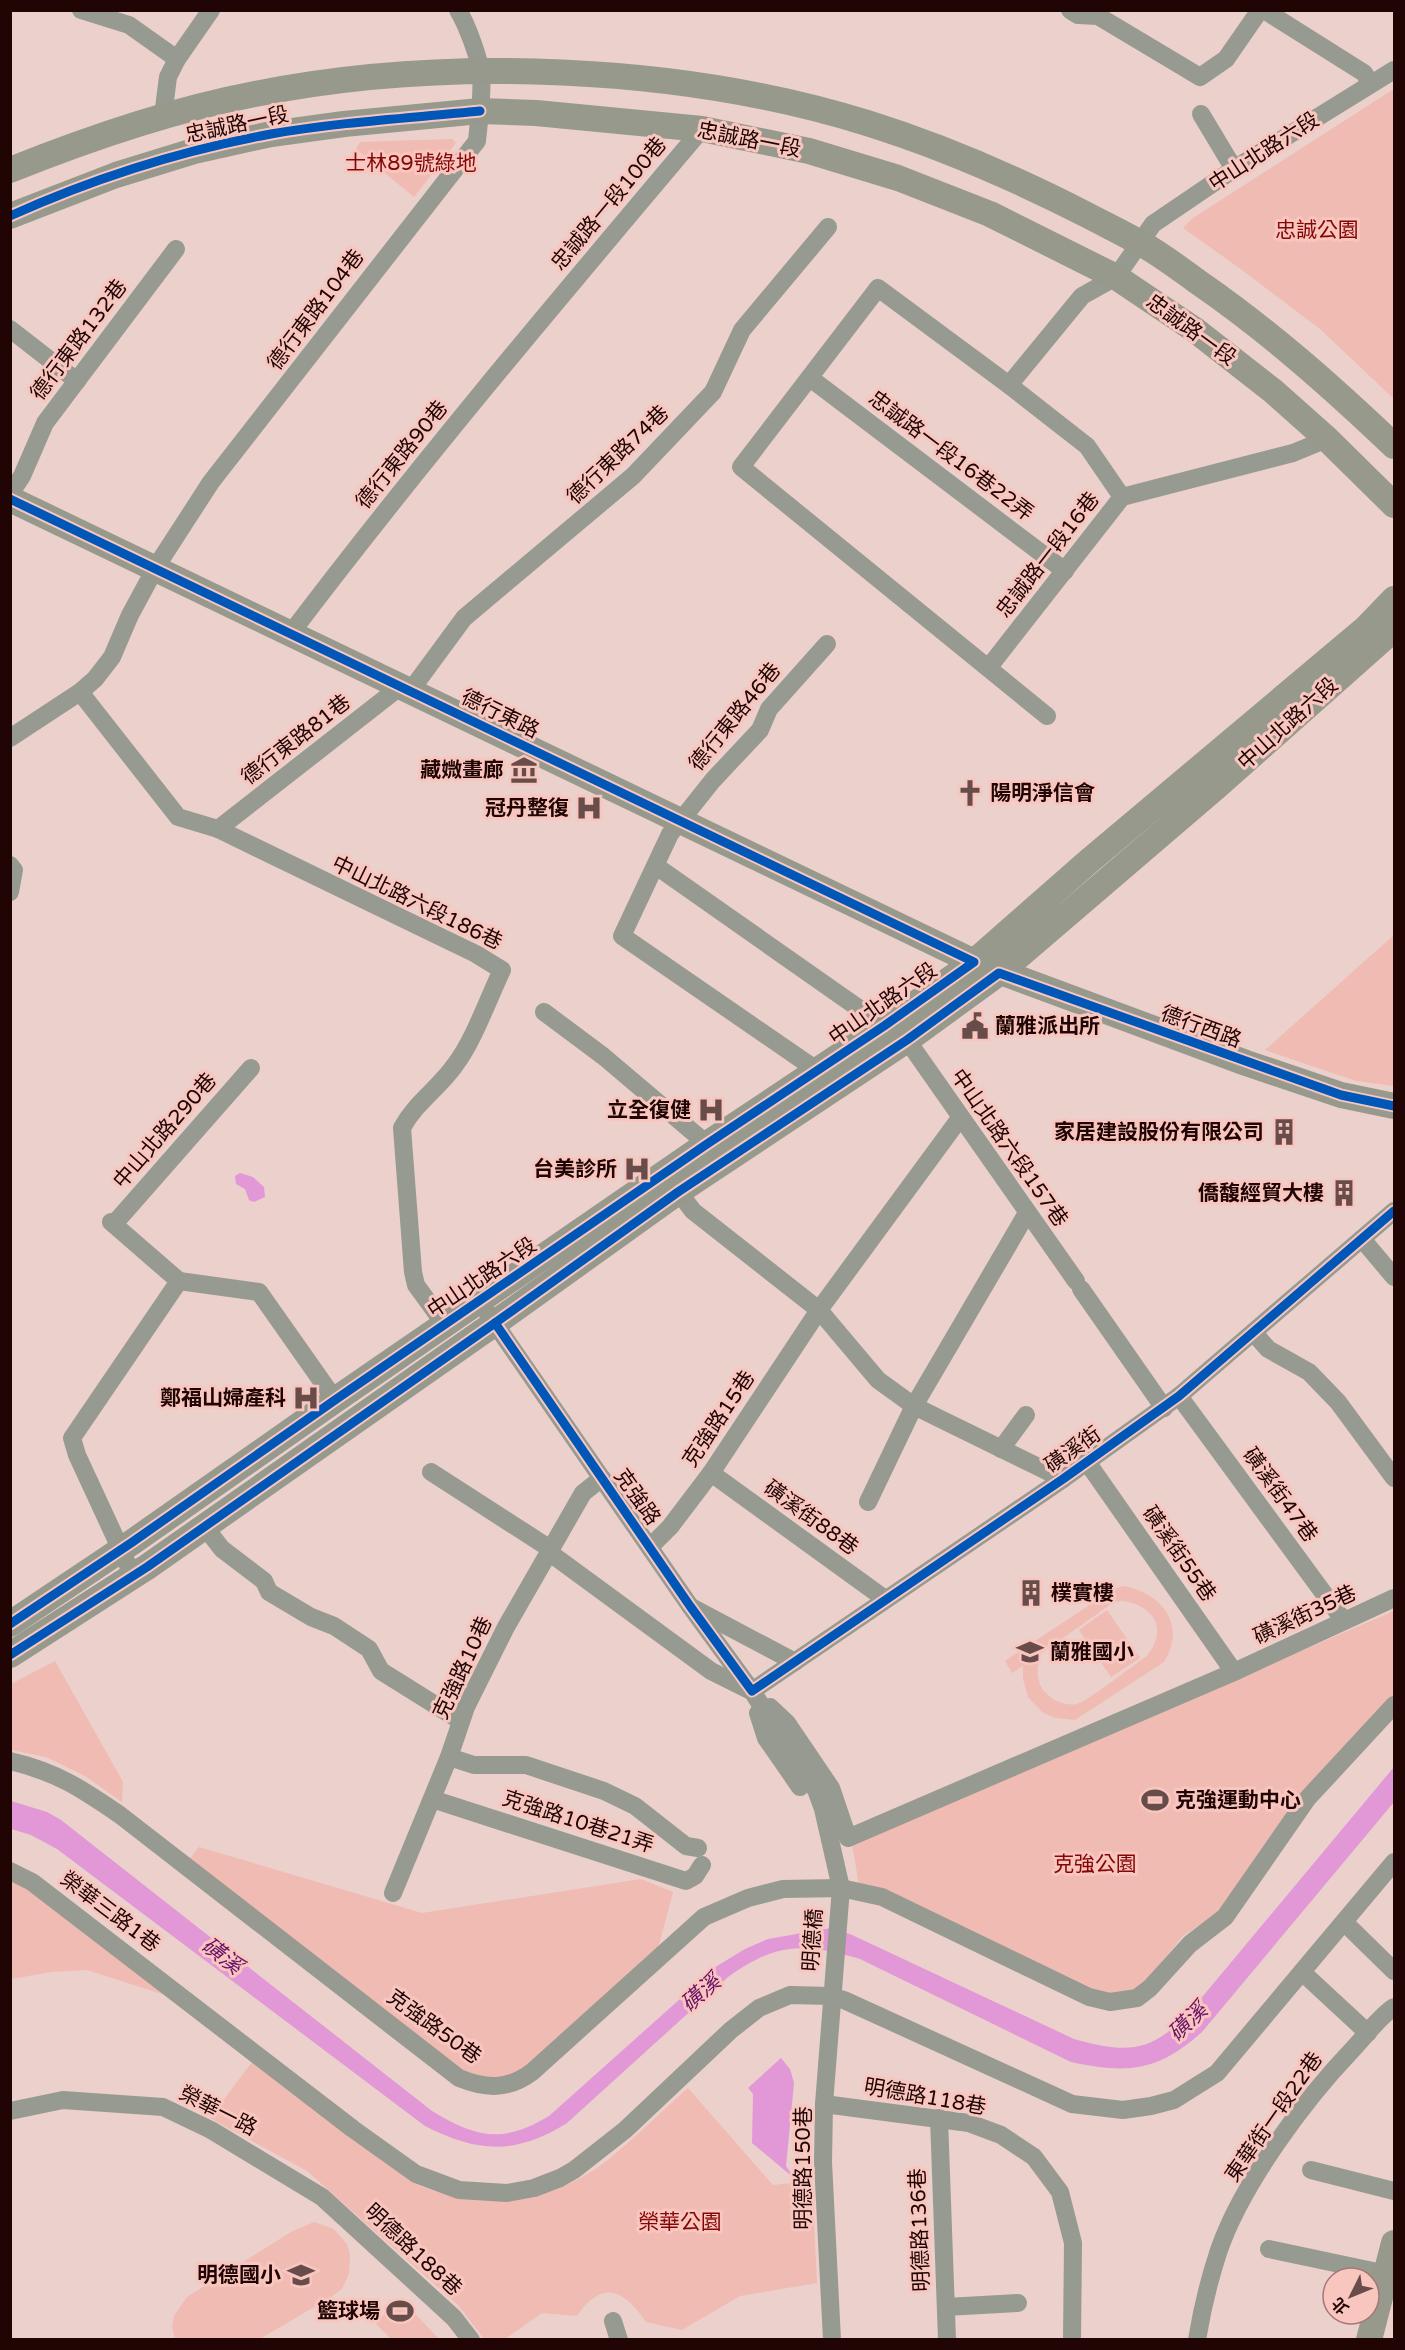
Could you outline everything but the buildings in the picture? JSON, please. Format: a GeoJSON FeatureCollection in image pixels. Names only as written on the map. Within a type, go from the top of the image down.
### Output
{"type":"FeatureCollection","features":[{"type":"Feature","properties":{"kind":"street"},"geometry":{"type":"LineString","coordinates":[[81,10],[129,25],[177,59]]}},
{"type":"Feature","properties":{"kind":"street"},"geometry":{"type":"LineString","coordinates":[[163,116],[168,77],[177,59],[211,10]]}},
{"type":"Feature","properties":{"kind":"street","name":"德行東路104巷"},"geometry":{"type":"LineString","coordinates":[[10,738],[80,692],[95,679],[112,657],[130,615],[156,567],[211,483],[477,141],[480,72],[464,20],[458,10]]}},
{"type":"Feature","properties":{"kind":"street"},"geometry":{"type":"LineString","coordinates":[[1070,10],[1078,15],[1098,16],[1200,77],[1226,59],[1266,11],[1364,73],[1371,84]]}},
{"type":"Feature","properties":{"kind":"street","name":"中山北路六段"},"geometry":{"type":"LineString","coordinates":[[1116,277],[1142,243],[1153,224],[1234,169],[1395,70]]}},
{"type":"Feature","properties":{"kind":"street","name":"忠誠路一段"},"geometry":{"type":"LineString","coordinates":[[10,170],[81,142],[163,116],[255,94],[371,76],[480,72],[548,73],[661,80],[764,97],[864,122],[936,147],[1021,182],[1142,243],[1244,314],[1288,349],[1395,446]]}},
{"type":"Feature","properties":{"kind":"street","name":"忠誠路一段"},"geometry":{"type":"LineString","coordinates":[[10,216],[116,175],[216,146],[271,134],[344,124],[480,111],[536,112],[702,129],[809,151],[898,178],[990,214],[1116,277],[1195,330],[1273,391],[1395,505]]}},
{"type":"Feature","properties":{"kind":"street"},"geometry":{"type":"LineString","coordinates":[[1201,114],[1234,169]]}},
{"type":"Feature","properties":{"kind":"street","name":"忠誠路一段100巷"},"geometry":{"type":"LineString","coordinates":[[551,309],[702,129]]}},
{"type":"Feature","properties":{"kind":"street","name":"德行東路74巷"},"geometry":{"type":"LineString","coordinates":[[406,688],[464,618],[633,476],[713,392],[742,330],[828,227]]}},
{"type":"Feature","properties":{"kind":"street","name":"德行東路132巷"},"geometry":{"type":"LineString","coordinates":[[10,496],[22,476],[45,423],[176,249]]}},
{"type":"Feature","properties":{"kind":"street"},"geometry":{"type":"LineString","coordinates":[[1009,385],[1082,296],[1116,277]]}},
{"type":"Feature","properties":{"kind":"street"},"geometry":{"type":"LineString","coordinates":[[1047,716],[741,467],[878,288],[1087,446],[1122,497]]}},
{"type":"Feature","properties":{"kind":"street","name":"德行東路90巷"},"geometry":{"type":"LineString","coordinates":[[291,633],[369,530],[551,309]]}},
{"type":"Feature","properties":{"kind":"street"},"geometry":{"type":"LineString","coordinates":[[10,329],[77,381]]}},
{"type":"Feature","properties":{"kind":"street","name":"忠誠路一段16巷22弄"},"geometry":{"type":"LineString","coordinates":[[810,378],[1065,571]]}},
{"type":"Feature","properties":{"kind":"street","name":"忠誠路一段16巷"},"geometry":{"type":"LineString","coordinates":[[989,667],[1122,497],[1293,453],[1327,439]]}},
{"type":"Feature","properties":{"kind":"street","name":"德行東路"},"geometry":{"type":"LineString","coordinates":[[10,496],[999,973]]}},
{"type":"Feature","properties":{"kind":"street","name":"中山北路六段"},"geometry":{"type":"LineString","coordinates":[[10,1655],[134,1576],[495,1323],[672,1182],[707,1144],[819,1071],[974,962],[1106,847],[1365,629],[1395,599]]}},
{"type":"Feature","properties":{"kind":"street","name":"中山北路六段"},"geometry":{"type":"LineString","coordinates":[[10,1624],[480,1302],[672,1182],[907,1040],[999,973],[1215,788],[1395,629]]}},
{"type":"Feature","properties":{"kind":"street","name":"德行東路46巷"},"geometry":{"type":"LineString","coordinates":[[819,1071],[622,936],[670,834],[713,780],[760,730],[769,709],[827,644]]}},
{"type":"Feature","properties":{"kind":"street","name":"德行東路81巷"},"geometry":{"type":"LineString","coordinates":[[218,828],[406,688]]}},
{"type":"Feature","properties":{"kind":"street","name":"中山北路六段186巷"},"geometry":{"type":"LineString","coordinates":[[80,692],[178,817],[218,828],[312,876],[476,954],[502,970],[465,1050],[454,1067],[409,1115],[402,1128],[412,1272],[416,1285],[445,1325]]}},
{"type":"Feature","properties":{"kind":"street"},"geometry":{"type":"LineString","coordinates":[[10,865],[14,870],[10,892]]}},
{"type":"Feature","properties":{"kind":"street"},"geometry":{"type":"LineString","coordinates":[[656,866],[884,1026]]}},
{"type":"Feature","properties":{"kind":"street","name":"德行西路"},"geometry":{"type":"LineString","coordinates":[[999,973],[1330,1092],[1395,1106]]}},
{"type":"Feature","properties":{"kind":"street"},"geometry":{"type":"LineString","coordinates":[[544,1012],[603,1056],[707,1144]]}},
{"type":"Feature","properties":{"kind":"street","name":"中山北路六段157巷"},"geometry":{"type":"LineString","coordinates":[[907,1040],[1164,1408]]}},
{"type":"Feature","properties":{"kind":"street","name":"中山北路290巷"},"geometry":{"type":"LineString","coordinates":[[179,1281],[112,1223],[251,1068]]}},
{"type":"Feature","properties":{"kind":"street","name":"克強路15巷"},"geometry":{"type":"LineString","coordinates":[[650,1547],[670,1527],[711,1473],[819,1310],[960,1118]]}},
{"type":"Feature","properties":{"kind":"street"},"geometry":{"type":"LineString","coordinates":[[672,1182],[693,1210],[819,1310],[878,1380],[914,1406],[1063,1479]]}},
{"type":"Feature","properties":{"kind":"street","name":"磺溪街"},"geometry":{"type":"LineString","coordinates":[[752,1691],[1164,1408],[1395,1211]]}},
{"type":"Feature","properties":{"kind":"street"},"geometry":{"type":"LineString","coordinates":[[868,1502],[914,1406],[1027,1213]]}},
{"type":"Feature","properties":{"kind":"street"},"geometry":{"type":"LineString","coordinates":[[1362,1239],[1395,1277]]}},
{"type":"Feature","properties":{"kind":"street"},"geometry":{"type":"LineString","coordinates":[[134,1576],[72,1438],[179,1281],[259,1292],[335,1400]]}},
{"type":"Feature","properties":{"kind":"street","name":"克強路"},"geometry":{"type":"LineString","coordinates":[[480,1302],[690,1606],[752,1691],[816,1791],[823,1809],[841,1888]]}},
{"type":"Feature","properties":{"kind":"street"},"geometry":{"type":"LineString","coordinates":[[1254,1333],[1268,1349],[1309,1372],[1338,1402],[1395,1478]]}},
{"type":"Feature","properties":{"kind":"street","name":"磺溪街47巷"},"geometry":{"type":"LineString","coordinates":[[1179,1396],[1344,1621]]}},
{"type":"Feature","properties":{"kind":"street"},"geometry":{"type":"LineString","coordinates":[[1001,1449],[1026,1415]]}},
{"type":"Feature","properties":{"kind":"street","name":"磺溪街55巷"},"geometry":{"type":"LineString","coordinates":[[1087,1462],[1234,1672]]}},
{"type":"Feature","properties":{"kind":"street"},"geometry":{"type":"LineString","coordinates":[[431,1472],[551,1551],[711,1671],[752,1691],[766,1738],[806,1797],[824,1856]]}},
{"type":"Feature","properties":{"kind":"street","name":"磺溪街88巷"},"geometry":{"type":"LineString","coordinates":[[711,1473],[885,1599]]}},
{"type":"Feature","properties":{"kind":"street","name":"克強路10巷"},"geometry":{"type":"LineString","coordinates":[[393,1893],[449,1757],[461,1721],[506,1627],[583,1493],[602,1478]]}},
{"type":"Feature","properties":{"kind":"street"},"geometry":{"type":"LineString","coordinates":[[204,1526],[222,1549],[264,1581],[269,1592],[311,1617],[334,1626],[369,1649],[381,1671],[461,1721]]}},
{"type":"Feature","properties":{"kind":"street","name":"磺溪街35巷"},"geometry":{"type":"LineString","coordinates":[[752,1691],[788,1723],[831,1788],[848,1838],[1234,1672],[1395,1598]]}},
{"type":"Feature","properties":{"kind":"street"},"geometry":{"type":"LineString","coordinates":[[690,1606],[795,1662]]}},
{"type":"Feature","properties":{"kind":"street","name":"克強路50巷"},"geometry":{"type":"LineString","coordinates":[[10,1761],[50,1772],[103,1803],[459,2078],[477,2085],[493,2087],[507,2086],[523,2079],[704,1917],[748,1898],[783,1889],[841,1888],[882,1897],[1089,1997],[1110,2002],[1137,1998],[1150,1988],[1190,1944],[1225,1917],[1307,1799],[1395,1705]]}},
{"type":"Feature","properties":{"kind":"street","name":"克強路10巷21弄"},"geometry":{"type":"LineString","coordinates":[[432,1799],[686,1881],[695,1876],[700,1856],[635,1806],[604,1791],[526,1765],[474,1766],[449,1757]]}},
{"type":"Feature","properties":{"kind":"street"},"geometry":{"type":"LineString","coordinates":[[831,1996],[947,2046],[1072,2104],[1123,2110],[1151,2106],[1174,2100],[1217,2073],[1395,1862]]}},
{"type":"Feature","properties":{"kind":"street","name":"榮華三路1巷"},"geometry":{"type":"LineString","coordinates":[[10,1871],[32,1881],[180,1993],[353,2129],[416,2174],[459,2190],[507,2193],[534,2188],[574,2170],[625,2130],[731,2030],[759,2008],[789,1995],[831,1996]]}},
{"type":"Feature","properties":{"kind":"street","name":"明德橋"},"geometry":{"type":"LineString","coordinates":[[831,1996],[841,1888]]}},
{"type":"Feature","properties":{"kind":"street"},"geometry":{"type":"LineString","coordinates":[[1344,1922],[1395,1971]]}},
{"type":"Feature","properties":{"kind":"street"},"geometry":{"type":"LineString","coordinates":[[1302,1972],[1368,2033]]}},
{"type":"Feature","properties":{"kind":"street","name":"明德路150巷"},"geometry":{"type":"LineString","coordinates":[[831,1996],[824,2104],[823,2198],[832,2340]]}},
{"type":"Feature","properties":{"kind":"street","name":"東華街一段22巷"},"geometry":{"type":"LineString","coordinates":[[1197,2340],[1203,2303],[1220,2248],[1248,2188],[1285,2132],[1334,2068],[1395,2007]]}},
{"type":"Feature","properties":{"kind":"street","name":"榮華一路"},"geometry":{"type":"LineString","coordinates":[[10,2111],[63,2100],[163,2107],[211,2130],[322,2197]]}},
{"type":"Feature","properties":{"kind":"street","name":"明德路118巷"},"geometry":{"type":"LineString","coordinates":[[824,2104],[969,2123],[1001,2134],[1035,2157],[1060,2192],[1073,2243],[1072,2340]]}},
{"type":"Feature","properties":{"kind":"street","name":"明德路136巷"},"geometry":{"type":"LineString","coordinates":[[939,2118],[947,2340]]}},
{"type":"Feature","properties":{"kind":"street"},"geometry":{"type":"LineString","coordinates":[[1311,2170],[1395,2191]]}},
{"type":"Feature","properties":{"kind":"street","name":"明德路188巷"},"geometry":{"type":"LineString","coordinates":[[322,2197],[454,2318],[471,2340]]}},
{"type":"Feature","properties":{"kind":"street"},"geometry":{"type":"LineString","coordinates":[[1369,2340],[1395,2243]]}},
{"type":"Feature","properties":{"kind":"street"},"geometry":{"type":"LineString","coordinates":[[1269,2249],[1387,2274]]}},
{"type":"Feature","properties":{"kind":"street"},"geometry":{"type":"LineString","coordinates":[[946,2307],[1018,2303]]}},
{"type":"Feature","properties":{"kind":"street"},"geometry":{"type":"LineString","coordinates":[[613,2322],[619,2340]]}},
{"type":"Feature","properties":{"kind":"green space","name":"忠誠公園"},"geometry":{"type":"Polygon","coordinates":[[[1394,89],[1394,399],[1320,329],[1183,228],[1193,218],[1394,89]]]}},
{"type":"Feature","properties":{"kind":"green space","name":"士林89號綠地"},"geometry":{"type":"Polygon","coordinates":[[[452,139],[456,143],[414,197],[356,149],[360,142],[452,139]]]}},
{"type":"Feature","properties":{"kind":"green space"},"geometry":{"type":"Polygon","coordinates":[[[1394,935],[1394,1086],[1356,1081],[1265,1050],[1394,935]]]}},
{"type":"Feature","properties":{"kind":"green space"},"geometry":{"type":"Polygon","coordinates":[[[1123,1586],[1137,1590],[1159,1603],[1167,1613],[1173,1636],[1164,1662],[1075,1720],[1055,1718],[1042,1712],[1028,1697],[1023,1679],[1023,1666],[1012,1673],[1005,1661],[1112,1590],[1123,1586]],[[1123,1601],[1114,1602],[1039,1655],[1037,1671],[1043,1690],[1061,1703],[1077,1704],[1101,1690],[1147,1656],[1157,1637],[1155,1620],[1150,1613],[1123,1601]]]}},
{"type":"Feature","properties":{"kind":"green space"},"geometry":{"type":"Polygon","coordinates":[[[1107,1610],[1140,1658],[1111,1677],[1079,1630],[1107,1610]]]}},
{"type":"Feature","properties":{"kind":"green space","name":"克強公園"},"geometry":{"type":"Polygon","coordinates":[[[1394,1611],[1394,1694],[1297,1798],[1222,1910],[1183,1936],[1137,1988],[1120,1995],[1105,1996],[859,1885],[852,1844],[1394,1611]]]}},
{"type":"Feature","properties":{"kind":"green space"},"geometry":{"type":"Polygon","coordinates":[[[55,1661],[123,1782],[122,1802],[85,1776],[46,1757],[11,1750],[11,1684],[55,1661]]]}},
{"type":"Feature","properties":{"kind":"green space"},"geometry":{"type":"Polygon","coordinates":[[[199,1847],[422,1913],[641,1879],[673,1892],[658,1949],[521,2071],[499,2079],[486,2079],[464,2072],[188,1861],[199,1847]]]}},
{"type":"Feature","properties":{"kind":"green space"},"geometry":{"type":"Polygon","coordinates":[[[11,1882],[29,1888],[165,1995],[87,1970],[51,1972],[11,1979],[11,1882]]]}},
{"type":"Feature","properties":{"kind":"green space","name":"榮華公園"},"geometry":{"type":"Polygon","coordinates":[[[252,2062],[413,2183],[464,2198],[489,2200],[514,2199],[539,2194],[563,2186],[587,2174],[619,2151],[688,2088],[773,2185],[812,2181],[817,2283],[740,2296],[682,2330],[646,2322],[638,2311],[621,2296],[604,2293],[586,2304],[577,2316],[542,2313],[505,2339],[484,2339],[458,2305],[307,2171],[210,2118],[252,2062]]]}},
{"type":"Feature","properties":{"kind":"green space"},"geometry":{"type":"Polygon","coordinates":[[[314,2222],[334,2229],[347,2244],[350,2255],[349,2273],[342,2289],[260,2339],[175,2339],[172,2327],[174,2316],[187,2297],[291,2232],[314,2222]]]}},
{"type":"Feature","properties":{"kind":"green space","name":"籃球場"},"geometry":{"type":"Polygon","coordinates":[[[401,2299],[439,2339],[391,2339],[375,2323],[401,2299]]]}},
{"type":"Feature","properties":{"kind":"water"},"geometry":{"type":"Polygon","coordinates":[[[240,1173],[253,1177],[264,1187],[265,1197],[254,1202],[249,1200],[245,1189],[236,1184],[235,1176],[240,1173]]]}},
{"type":"Feature","properties":{"kind":"water","name":"磺溪"},"geometry":{"type":"Polygon","coordinates":[[[1394,1767],[1394,1802],[1202,2032],[1171,2055],[1156,2062],[1126,2068],[1109,2068],[1071,2062],[860,1959],[823,1950],[791,1949],[761,1957],[728,1977],[567,2123],[531,2141],[497,2147],[462,2141],[425,2126],[57,1849],[31,1835],[11,1829],[11,1801],[47,1812],[61,1820],[432,2111],[476,2132],[503,2134],[517,2131],[549,2116],[717,1966],[745,1949],[768,1939],[831,1928],[850,1934],[1074,2039],[1123,2048],[1149,2043],[1161,2037],[1188,2014],[1394,1767]]]}},
{"type":"Feature","properties":{"kind":"water"},"geometry":{"type":"Polygon","coordinates":[[[781,2058],[790,2069],[794,2083],[786,2166],[794,2178],[752,2143],[753,2094],[748,2088],[781,2058]]]}},
{"type":"Feature","properties":{"kind":"cycle path"},"geometry":{"type":"LineString","coordinates":[[10,216],[105,178],[205,148],[323,126],[480,111]]}},
{"type":"Feature","properties":{"kind":"cycle path"},"geometry":{"type":"LineString","coordinates":[[10,499],[974,962],[884,1026],[707,1144],[131,1543],[10,1624]]}},
{"type":"Feature","properties":{"kind":"cycle path"},"geometry":{"type":"LineString","coordinates":[[10,1655],[147,1567],[678,1192],[907,1040],[999,973],[1341,1095],[1394,1106]]}},
{"type":"Feature","properties":{"kind":"cycle path"},"geometry":{"type":"LineString","coordinates":[[495,1323],[690,1606],[752,1691],[1063,1479],[1179,1396],[1394,1211]]}},
{"type":"Feature","properties":{"kind":"place","name":"藏媺畫廊"},"geometry":{"type":"Point","coordinates":[524,770]}},
{"type":"Feature","properties":{"kind":"place","name":"陽明淨信會"},"geometry":{"type":"Point","coordinates":[970,793]}},
{"type":"Feature","properties":{"kind":"place","name":"冠丹整復"},"geometry":{"type":"Point","coordinates":[589,808]}},
{"type":"Feature","properties":{"kind":"place","name":"蘭雅派出所"},"geometry":{"type":"Point","coordinates":[975,1026]}},
{"type":"Feature","properties":{"kind":"place","name":"立全復健"},"geometry":{"type":"Point","coordinates":[711,1110]}},
{"type":"Feature","properties":{"kind":"place","name":"家居建設股份有限公司"},"geometry":{"type":"Point","coordinates":[1284,1132]}},
{"type":"Feature","properties":{"kind":"place","name":"台美診所"},"geometry":{"type":"Point","coordinates":[637,1169]}},
{"type":"Feature","properties":{"kind":"place","name":"僑馥經貿大樓"},"geometry":{"type":"Point","coordinates":[1344,1193]}},
{"type":"Feature","properties":{"kind":"place","name":"鄭福山婦產科"},"geometry":{"type":"Point","coordinates":[306,1398]}},
{"type":"Feature","properties":{"kind":"place","name":"樸實樓"},"geometry":{"type":"Point","coordinates":[1031,1593]}},
{"type":"Feature","properties":{"kind":"place","name":"蘭雅國小"},"geometry":{"type":"Point","coordinates":[1030,1652]}},
{"type":"Feature","properties":{"kind":"place","name":"克強運動中心"},"geometry":{"type":"Point","coordinates":[1155,1800]}},
{"type":"Feature","properties":{"kind":"place","name":"明德國小"},"geometry":{"type":"Point","coordinates":[301,2275]}},
{"type":"Feature","properties":{"kind":"place","name":"籃球場"},"geometry":{"type":"Point","coordinates":[400,2311]}}]}
